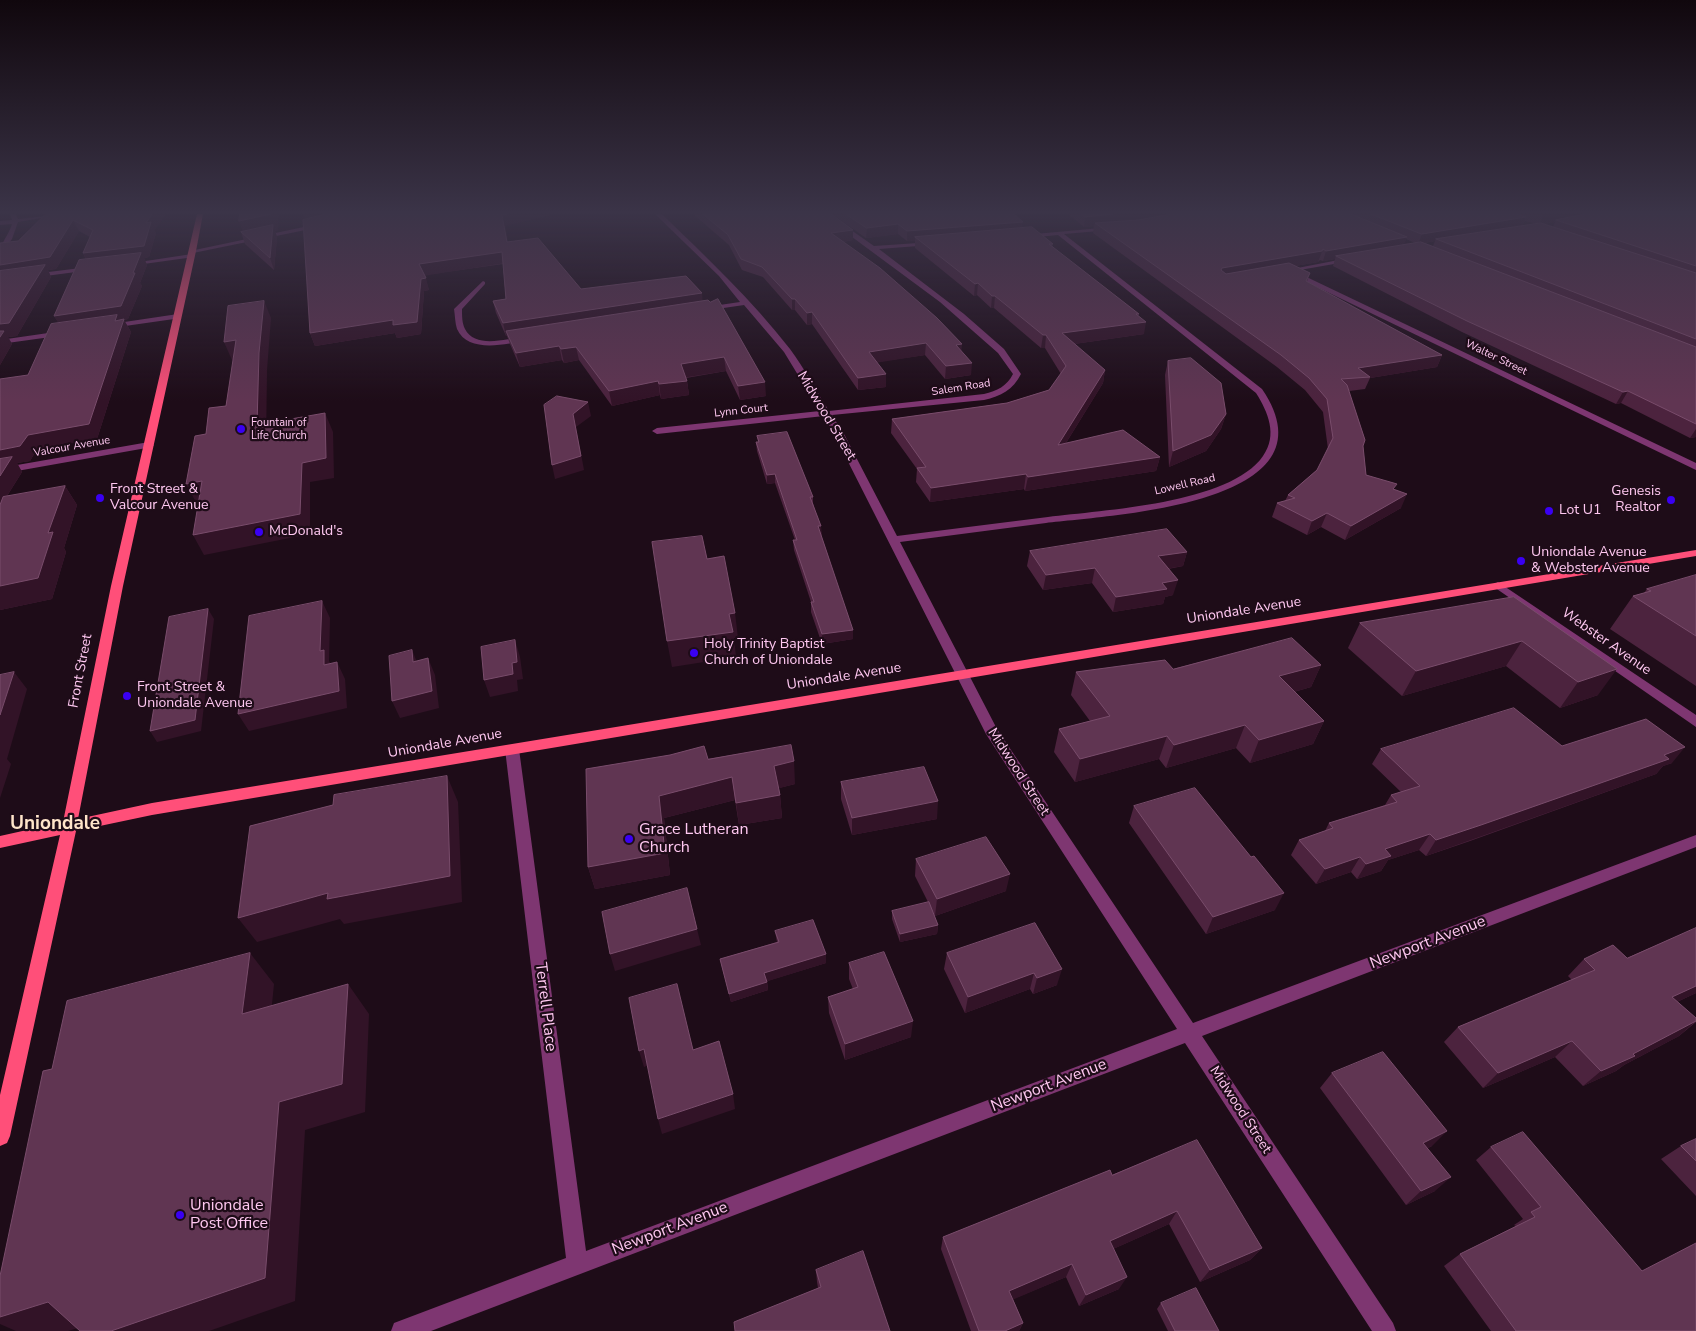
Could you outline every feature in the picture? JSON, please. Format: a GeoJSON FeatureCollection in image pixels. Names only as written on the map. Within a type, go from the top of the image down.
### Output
{"type":"FeatureCollection","features":[{"type":"Feature","properties":{"kind":"main road","name":"Front Street"},"geometry":{"type":"LineString","coordinates":[[0,1136],[69,826],[117,586],[188,276]]}},
{"type":"Feature","properties":{"kind":"main road","name":"Uniondale Avenue"},"geometry":{"type":"LineString","coordinates":[[0,842],[161,808],[1696,553]]}},
{"type":"Feature","properties":{"kind":"street"},"geometry":{"type":"LineString","coordinates":[[0,280],[31,276]]}},
{"type":"Feature","properties":{"kind":"street","name":"Midwood Street"},"geometry":{"type":"LineString","coordinates":[[719,276],[746,303],[786,351],[839,434],[960,674],[991,731],[1385,1331]]}},
{"type":"Feature","properties":{"kind":"street","name":"Salem Road"},"geometry":{"type":"LineString","coordinates":[[826,414],[984,397],[1006,389],[1012,384],[1017,374],[1011,360],[961,315],[911,276]]}},
{"type":"Feature","properties":{"kind":"street","name":"Lowell Road"},"geometry":{"type":"LineString","coordinates":[[893,540],[1183,500],[1231,485],[1260,466],[1272,450],[1276,432],[1272,408],[1259,392],[1113,276]]}},
{"type":"Feature","properties":{"kind":"street","name":"Walter Street"},"geometry":{"type":"LineString","coordinates":[[1293,276],[1696,467]]}},
{"type":"Feature","properties":{"kind":"street"},"geometry":{"type":"LineString","coordinates":[[483,283],[458,309],[462,332],[472,340],[481,342],[532,336]]}},
{"type":"Feature","properties":{"kind":"street"},"geometry":{"type":"LineString","coordinates":[[697,310],[746,303]]}},
{"type":"Feature","properties":{"kind":"street"},"geometry":{"type":"LineString","coordinates":[[102,327],[178,316]]}},
{"type":"Feature","properties":{"kind":"street"},"geometry":{"type":"LineString","coordinates":[[0,342],[74,331]]}},
{"type":"Feature","properties":{"kind":"street","name":"Lynn Court"},"geometry":{"type":"LineString","coordinates":[[657,432],[826,414]]}},
{"type":"Feature","properties":{"kind":"street","name":"Valcour Avenue"},"geometry":{"type":"LineString","coordinates":[[0,471],[149,444]]}},
{"type":"Feature","properties":{"kind":"street","name":"Webster Avenue"},"geometry":{"type":"LineString","coordinates":[[1498,586],[1696,722]]}},
{"type":"Feature","properties":{"kind":"street","name":"Terrell Place"},"geometry":{"type":"LineString","coordinates":[[512,749],[577,1264]]}},
{"type":"Feature","properties":{"kind":"street","name":"Newport Avenue"},"geometry":{"type":"LineString","coordinates":[[402,1331],[1696,841]]}},
{"type":"Feature","properties":{"kind":"building"},"geometry":{"type":"Polygon","coordinates":[[[0,276],[38,276],[9,323],[0,324],[0,276]]]}},
{"type":"Feature","properties":{"kind":"building"},"geometry":{"type":"Polygon","coordinates":[[[72,276],[134,276],[121,306],[54,316],[72,276]]]}},
{"type":"Feature","properties":{"kind":"building"},"geometry":{"type":"Polygon","coordinates":[[[306,276],[425,276],[426,278],[421,279],[417,322],[393,325],[393,320],[310,333],[306,276]]]}},
{"type":"Feature","properties":{"kind":"building"},"geometry":{"type":"Polygon","coordinates":[[[504,276],[570,276],[581,289],[686,276],[702,293],[503,323],[493,301],[506,299],[504,276]]]}},
{"type":"Feature","properties":{"kind":"building"},"geometry":{"type":"Polygon","coordinates":[[[771,276],[889,276],[937,318],[962,344],[956,345],[972,363],[946,366],[926,343],[869,352],[886,374],[858,378],[812,312],[807,313],[795,299],[792,299],[771,276]]]}},
{"type":"Feature","properties":{"kind":"building"},"geometry":{"type":"Polygon","coordinates":[[[965,276],[1090,276],[1139,314],[1136,314],[1146,322],[1062,333],[1105,370],[1058,445],[1123,430],[1160,457],[1028,477],[1026,474],[931,488],[917,468],[926,467],[892,419],[1007,403],[1049,390],[1066,366],[1046,335],[1043,335],[995,296],[992,296],[978,283],[975,284],[965,276]]]}},
{"type":"Feature","properties":{"kind":"building"},"geometry":{"type":"Polygon","coordinates":[[[1170,276],[1308,276],[1306,281],[1442,355],[1358,368],[1370,377],[1341,379],[1347,385],[1365,440],[1363,446],[1366,475],[1397,484],[1393,489],[1407,494],[1351,526],[1327,513],[1312,521],[1277,503],[1295,498],[1288,495],[1317,470],[1333,438],[1327,399],[1309,378],[1281,355],[1170,276]]]}},
{"type":"Feature","properties":{"kind":"building"},"geometry":{"type":"Polygon","coordinates":[[[1377,276],[1510,276],[1696,347],[1696,424],[1628,391],[1623,392],[1467,321],[1377,276]]]}},
{"type":"Feature","properties":{"kind":"building"},"geometry":{"type":"Polygon","coordinates":[[[1532,276],[1696,276],[1696,339],[1532,276]]]}},
{"type":"Feature","properties":{"kind":"building"},"geometry":{"type":"Polygon","coordinates":[[[718,299],[765,382],[738,386],[724,357],[681,364],[687,381],[659,384],[658,381],[609,391],[576,347],[561,349],[559,346],[516,353],[506,331],[708,300],[710,302],[718,299]]]}},
{"type":"Feature","properties":{"kind":"building"},"geometry":{"type":"Polygon","coordinates":[[[264,301],[259,353],[257,425],[325,413],[326,458],[302,463],[300,514],[193,535],[202,481],[186,484],[195,436],[206,434],[209,408],[226,406],[236,340],[224,342],[228,306],[264,301]]]}},
{"type":"Feature","properties":{"kind":"building"},"geometry":{"type":"Polygon","coordinates":[[[117,315],[115,321],[124,319],[89,424],[28,435],[20,446],[0,450],[0,379],[28,375],[51,324],[117,315]]]}},
{"type":"Feature","properties":{"kind":"building"},"geometry":{"type":"Polygon","coordinates":[[[1191,358],[1221,383],[1226,414],[1211,435],[1173,451],[1168,361],[1191,358]]]}},
{"type":"Feature","properties":{"kind":"building"},"geometry":{"type":"Polygon","coordinates":[[[557,396],[588,402],[573,414],[581,456],[552,465],[544,405],[557,396]]]}},
{"type":"Feature","properties":{"kind":"building"},"geometry":{"type":"Polygon","coordinates":[[[787,432],[813,497],[810,497],[821,526],[818,526],[853,630],[822,634],[811,602],[814,602],[793,540],[797,540],[775,474],[767,475],[756,442],[759,442],[757,436],[787,432]]]}},
{"type":"Feature","properties":{"kind":"building"},"geometry":{"type":"Polygon","coordinates":[[[12,457],[0,476],[0,459],[12,457]]]}},
{"type":"Feature","properties":{"kind":"building"},"geometry":{"type":"Polygon","coordinates":[[[65,486],[48,533],[53,532],[38,578],[0,586],[0,505],[3,497],[65,486]]]}},
{"type":"Feature","properties":{"kind":"building"},"geometry":{"type":"Polygon","coordinates":[[[1167,529],[1187,552],[1158,556],[1178,580],[1162,583],[1167,589],[1116,597],[1095,568],[1046,575],[1030,551],[1167,529]]]}},
{"type":"Feature","properties":{"kind":"building"},"geometry":{"type":"Polygon","coordinates":[[[702,536],[707,559],[724,556],[735,613],[729,614],[733,632],[667,641],[652,542],[702,536]]]}},
{"type":"Feature","properties":{"kind":"building"},"geometry":{"type":"Polygon","coordinates":[[[1696,575],[1696,636],[1633,596],[1651,591],[1647,589],[1696,575]]]}},
{"type":"Feature","properties":{"kind":"building"},"geometry":{"type":"Polygon","coordinates":[[[1514,597],[1617,669],[1578,682],[1522,641],[1416,671],[1360,623],[1514,597]]]}},
{"type":"Feature","properties":{"kind":"building"},"geometry":{"type":"Polygon","coordinates":[[[322,601],[320,651],[324,650],[324,665],[337,662],[339,691],[238,714],[249,616],[322,601]]]}},
{"type":"Feature","properties":{"kind":"building"},"geometry":{"type":"Polygon","coordinates":[[[208,609],[195,720],[150,731],[169,617],[208,609]]]}},
{"type":"Feature","properties":{"kind":"building"},"geometry":{"type":"Polygon","coordinates":[[[1292,638],[1321,665],[1279,676],[1324,721],[1259,740],[1245,725],[1174,745],[1167,736],[1080,759],[1059,729],[1110,716],[1076,672],[1165,660],[1173,669],[1292,638]]]}},
{"type":"Feature","properties":{"kind":"building"},"geometry":{"type":"Polygon","coordinates":[[[515,640],[517,662],[512,663],[513,674],[484,680],[481,647],[515,640]]]}},
{"type":"Feature","properties":{"kind":"building"},"geometry":{"type":"Polygon","coordinates":[[[412,650],[413,662],[428,658],[432,691],[392,701],[389,656],[412,650]]]}},
{"type":"Feature","properties":{"kind":"building"},"geometry":{"type":"Polygon","coordinates":[[[14,672],[0,715],[0,675],[14,672]]]}},
{"type":"Feature","properties":{"kind":"building"},"geometry":{"type":"Polygon","coordinates":[[[1514,708],[1562,746],[1646,719],[1685,747],[1664,755],[1669,759],[1481,825],[1436,840],[1430,834],[1385,849],[1391,856],[1366,864],[1360,857],[1325,869],[1299,840],[1333,828],[1329,823],[1397,802],[1391,795],[1420,786],[1381,749],[1514,708]]]}},
{"type":"Feature","properties":{"kind":"building"},"geometry":{"type":"Polygon","coordinates":[[[791,745],[794,761],[774,766],[780,795],[736,803],[732,777],[659,796],[665,853],[588,867],[586,769],[670,755],[704,746],[708,759],[791,745]]]}},
{"type":"Feature","properties":{"kind":"building"},"geometry":{"type":"Polygon","coordinates":[[[924,767],[938,801],[852,818],[841,782],[924,767]]]}},
{"type":"Feature","properties":{"kind":"building"},"geometry":{"type":"Polygon","coordinates":[[[447,776],[450,876],[327,899],[328,893],[238,918],[250,826],[333,805],[334,795],[447,776]]]}},
{"type":"Feature","properties":{"kind":"building"},"geometry":{"type":"Polygon","coordinates":[[[1195,788],[1251,857],[1254,856],[1284,893],[1213,917],[1134,806],[1195,788]]]}},
{"type":"Feature","properties":{"kind":"building"},"geometry":{"type":"Polygon","coordinates":[[[986,837],[1010,874],[937,899],[916,859],[986,837]]]}},
{"type":"Feature","properties":{"kind":"building"},"geometry":{"type":"Polygon","coordinates":[[[687,888],[697,929],[610,954],[602,912],[687,888]]]}},
{"type":"Feature","properties":{"kind":"building"},"geometry":{"type":"Polygon","coordinates":[[[929,902],[938,925],[900,934],[892,911],[929,902]]]}},
{"type":"Feature","properties":{"kind":"building"},"geometry":{"type":"Polygon","coordinates":[[[813,920],[826,954],[764,973],[767,982],[729,994],[720,959],[779,942],[775,931],[813,920]]]}},
{"type":"Feature","properties":{"kind":"building"},"geometry":{"type":"Polygon","coordinates":[[[1035,923],[1062,969],[1037,978],[1034,973],[968,997],[947,953],[1035,923]]]}},
{"type":"Feature","properties":{"kind":"building"},"geometry":{"type":"Polygon","coordinates":[[[1696,928],[1696,986],[1672,997],[1696,1018],[1696,1021],[1633,1054],[1635,1056],[1601,1071],[1572,1041],[1498,1073],[1458,1027],[1595,970],[1584,959],[1613,945],[1627,958],[1696,928]]]}},
{"type":"Feature","properties":{"kind":"building"},"geometry":{"type":"Polygon","coordinates":[[[884,952],[913,1021],[845,1044],[828,997],[858,987],[849,963],[884,952]]]}},
{"type":"Feature","properties":{"kind":"building","name":"Uniondale Post Office"},"geometry":{"type":"Polygon","coordinates":[[[250,953],[242,1014],[348,984],[342,1084],[279,1102],[265,1278],[111,1331],[80,1331],[48,1302],[0,1317],[0,1276],[43,1071],[52,1069],[67,1001],[250,953]]]}},
{"type":"Feature","properties":{"kind":"building"},"geometry":{"type":"Polygon","coordinates":[[[677,984],[693,1050],[719,1041],[733,1094],[658,1119],[644,1049],[639,1051],[629,998],[677,984]]]}},
{"type":"Feature","properties":{"kind":"building"},"geometry":{"type":"Polygon","coordinates":[[[1383,1052],[1447,1131],[1423,1143],[1451,1177],[1421,1191],[1332,1073],[1383,1052]]]}},
{"type":"Feature","properties":{"kind":"building"},"geometry":{"type":"Polygon","coordinates":[[[1523,1132],[1642,1271],[1696,1243],[1696,1331],[1516,1331],[1460,1254],[1535,1217],[1531,1212],[1541,1207],[1491,1147],[1523,1132]]]}},
{"type":"Feature","properties":{"kind":"building"},"geometry":{"type":"Polygon","coordinates":[[[1696,1139],[1696,1161],[1681,1146],[1696,1139]]]}},
{"type":"Feature","properties":{"kind":"building"},"geometry":{"type":"Polygon","coordinates":[[[1197,1140],[1262,1248],[1210,1270],[1177,1211],[1110,1241],[1127,1277],[1086,1295],[1072,1264],[1009,1291],[1023,1323],[1005,1331],[979,1331],[943,1237],[1110,1170],[1112,1175],[1197,1140]]]}},
{"type":"Feature","properties":{"kind":"building"},"geometry":{"type":"Polygon","coordinates":[[[863,1251],[890,1331],[735,1331],[734,1322],[821,1287],[816,1270],[863,1251]]]}},
{"type":"Feature","properties":{"kind":"building"},"geometry":{"type":"Polygon","coordinates":[[[1196,1288],[1219,1331],[1175,1331],[1161,1303],[1196,1288]]]}},
{"type":"Feature","properties":{"kind":"place","name":"Fountain of Life Church"},"geometry":{"type":"Point","coordinates":[241,429]}},
{"type":"Feature","properties":{"kind":"place","name":"Front Street & Valcour Avenue"},"geometry":{"type":"Point","coordinates":[100,498]}},
{"type":"Feature","properties":{"kind":"place","name":"Genesis Realtor"},"geometry":{"type":"Point","coordinates":[1671,500]}},
{"type":"Feature","properties":{"kind":"place","name":"Lot U1"},"geometry":{"type":"Point","coordinates":[1549,511]}},
{"type":"Feature","properties":{"kind":"place","name":"McDonald's"},"geometry":{"type":"Point","coordinates":[259,532]}},
{"type":"Feature","properties":{"kind":"place","name":"Uniondale Avenue & Webster Avenue"},"geometry":{"type":"Point","coordinates":[1521,561]}},
{"type":"Feature","properties":{"kind":"place","name":"Holy Trinity Baptist Church of Uniondale"},"geometry":{"type":"Point","coordinates":[694,653]}},
{"type":"Feature","properties":{"kind":"place","name":"Front Street & Uniondale Avenue"},"geometry":{"type":"Point","coordinates":[127,696]}},
{"type":"Feature","properties":{"kind":"place","name":"Grace Lutheran Church"},"geometry":{"type":"Point","coordinates":[629,839]}},
{"type":"Feature","properties":{"kind":"place","name":"Uniondale Post Office"},"geometry":{"type":"Point","coordinates":[180,1215]}},
{"type":"Feature","properties":{"kind":"district","name":"Uniondale"},"geometry":{"type":"Point","coordinates":[55,824]}}]}
